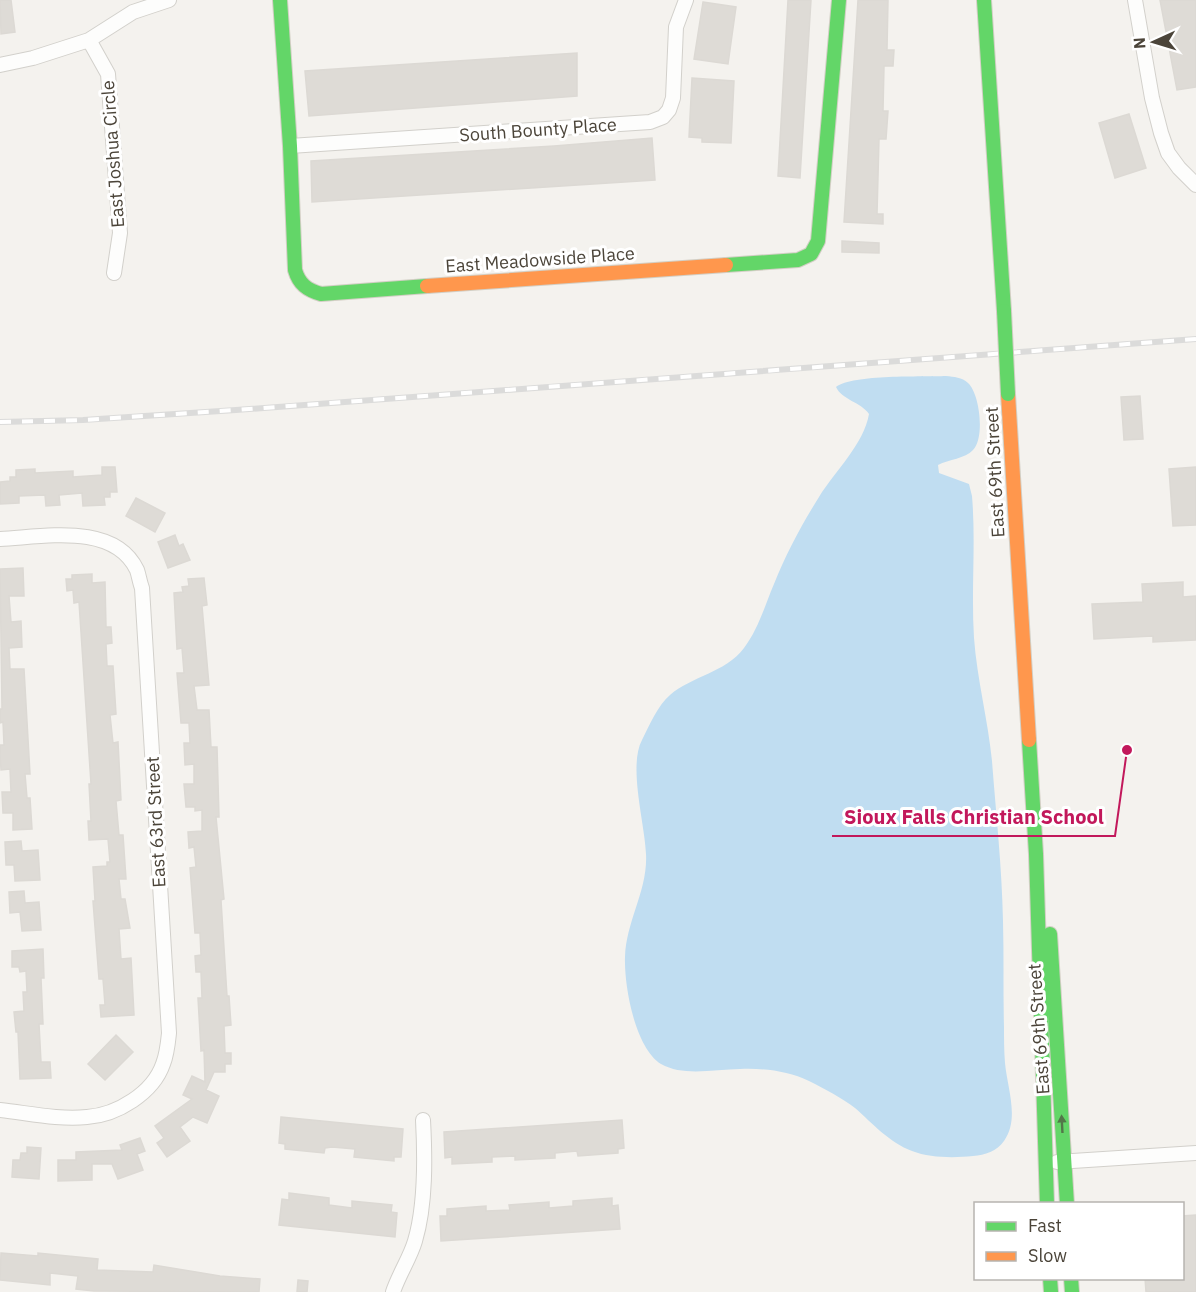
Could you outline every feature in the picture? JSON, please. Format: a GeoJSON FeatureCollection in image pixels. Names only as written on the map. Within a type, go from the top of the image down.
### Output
{"type":"FeatureCollection","features":[{"type":"Feature","properties":{"kind":"main road","name":"East Meadowside Place"},"geometry":{"type":"LineString","coordinates":[[280,0],[297,279],[305,288],[321,294],[807,258],[814,252],[818,241],[839,0]]}},
{"type":"Feature","properties":{"kind":"main road","name":"East 69th Street"},"geometry":{"type":"LineString","coordinates":[[984,0],[1036,854],[1047,1202]]}},
{"type":"Feature","properties":{"kind":"main road","name":"East 69th Street"},"geometry":{"type":"LineString","coordinates":[[990,0],[991,88]]}},
{"type":"Feature","properties":{"kind":"main road","name":"East 69th Street"},"geometry":{"type":"LineString","coordinates":[[1036,854],[1051,941],[1067,1202]]}},
{"type":"Feature","properties":{"kind":"street"},"geometry":{"type":"LineString","coordinates":[[0,65],[33,58],[89,40],[134,12],[169,0]]}},
{"type":"Feature","properties":{"kind":"street","name":"South Bounty Place"},"geometry":{"type":"LineString","coordinates":[[290,146],[651,122],[663,117],[669,110],[673,98],[676,27],[686,0]]}},
{"type":"Feature","properties":{"kind":"street"},"geometry":{"type":"LineString","coordinates":[[1135,0],[1152,98],[1161,133],[1168,153],[1196,185]]}},
{"type":"Feature","properties":{"kind":"street","name":"East Joshua Circle"},"geometry":{"type":"LineString","coordinates":[[89,40],[108,74],[120,233],[114,273]]}},
{"type":"Feature","properties":{"kind":"street","name":"East 63rd Street"},"geometry":{"type":"LineString","coordinates":[[0,539],[94,537],[116,547],[127,556],[137,570],[142,588],[169,1033],[163,1067],[138,1098],[126,1105],[87,1118],[0,1110]]}},
{"type":"Feature","properties":{"kind":"street"},"geometry":{"type":"LineString","coordinates":[[393,1292],[415,1241],[419,1224],[424,1156],[423,1120]]}},
{"type":"Feature","properties":{"kind":"street"},"geometry":{"type":"LineString","coordinates":[[1045,1162],[1196,1153]]}},
{"type":"Feature","properties":{"kind":"water"},"geometry":{"type":"Polygon","coordinates":[[[946,376],[961,378],[968,383],[976,396],[980,416],[979,436],[973,450],[966,455],[938,465],[939,473],[969,484],[972,496],[974,638],[990,746],[999,841],[1003,921],[1004,1054],[1012,1113],[1009,1132],[998,1147],[982,1155],[966,1157],[934,1156],[912,1151],[889,1138],[845,1101],[793,1075],[758,1069],[690,1071],[661,1064],[644,1045],[638,1031],[629,999],[625,969],[626,944],[646,867],[645,842],[638,796],[638,751],[654,716],[670,695],[688,683],[728,663],[744,648],[753,633],[800,528],[855,447],[866,425],[869,414],[866,410],[843,395],[836,387],[872,378],[946,376]]]}},
{"type":"Feature","properties":{"kind":"building"},"geometry":{"type":"Polygon","coordinates":[[[0,0],[11,0],[15,32],[1,34],[0,0]]]}},
{"type":"Feature","properties":{"kind":"building"},"geometry":{"type":"Polygon","coordinates":[[[788,0],[811,0],[800,178],[778,176],[788,0]]]}},
{"type":"Feature","properties":{"kind":"building"},"geometry":{"type":"Polygon","coordinates":[[[858,0],[888,0],[887,50],[894,50],[893,66],[884,66],[883,111],[888,111],[886,139],[879,139],[877,214],[883,214],[883,224],[844,222],[858,0]]]}},
{"type":"Feature","properties":{"kind":"building"},"geometry":{"type":"Polygon","coordinates":[[[1160,0],[1196,0],[1196,87],[1177,90],[1160,0]]]}},
{"type":"Feature","properties":{"kind":"building"},"geometry":{"type":"Polygon","coordinates":[[[703,2],[736,7],[728,64],[694,59],[703,2]]]}},
{"type":"Feature","properties":{"kind":"building"},"geometry":{"type":"Polygon","coordinates":[[[577,53],[577,96],[309,116],[305,71],[577,53]]]}},
{"type":"Feature","properties":{"kind":"building"},"geometry":{"type":"Polygon","coordinates":[[[692,78],[734,81],[731,143],[702,142],[702,138],[689,137],[692,78]]]}},
{"type":"Feature","properties":{"kind":"building"},"geometry":{"type":"Polygon","coordinates":[[[1129,114],[1146,168],[1115,178],[1099,123],[1129,114]]]}},
{"type":"Feature","properties":{"kind":"building"},"geometry":{"type":"Polygon","coordinates":[[[652,138],[655,180],[312,202],[311,161],[652,138]]]}},
{"type":"Feature","properties":{"kind":"building"},"geometry":{"type":"Polygon","coordinates":[[[842,241],[879,243],[879,253],[842,252],[842,241]]]}},
{"type":"Feature","properties":{"kind":"building"},"geometry":{"type":"Polygon","coordinates":[[[1140,396],[1143,439],[1124,440],[1121,397],[1140,396]]]}},
{"type":"Feature","properties":{"kind":"building"},"geometry":{"type":"Polygon","coordinates":[[[102,467],[115,467],[117,492],[110,492],[110,497],[104,497],[105,505],[83,506],[82,493],[59,495],[60,505],[46,506],[45,495],[19,496],[19,503],[0,504],[0,482],[10,481],[10,477],[16,477],[16,470],[35,469],[35,473],[73,471],[73,477],[102,475],[102,467]]]}},
{"type":"Feature","properties":{"kind":"building"},"geometry":{"type":"Polygon","coordinates":[[[1196,467],[1196,525],[1173,526],[1169,469],[1196,467]]]}},
{"type":"Feature","properties":{"kind":"building"},"geometry":{"type":"Polygon","coordinates":[[[136,498],[165,513],[155,532],[126,516],[136,498]]]}},
{"type":"Feature","properties":{"kind":"building"},"geometry":{"type":"Polygon","coordinates":[[[175,535],[179,546],[183,544],[190,560],[168,568],[158,542],[175,535]]]}},
{"type":"Feature","properties":{"kind":"building"},"geometry":{"type":"Polygon","coordinates":[[[23,568],[24,596],[9,596],[11,622],[21,621],[22,647],[9,648],[10,669],[24,669],[30,774],[25,774],[27,798],[30,798],[32,829],[13,830],[13,813],[3,813],[2,792],[11,792],[10,769],[1,770],[0,753],[0,745],[4,745],[3,722],[0,723],[0,709],[2,709],[0,569],[23,568]]]}},
{"type":"Feature","properties":{"kind":"building"},"geometry":{"type":"Polygon","coordinates":[[[92,574],[92,583],[105,582],[106,627],[111,627],[112,643],[106,644],[107,666],[113,666],[116,714],[110,715],[113,743],[118,742],[121,800],[116,801],[119,835],[123,835],[126,879],[119,879],[121,899],[125,899],[130,928],[119,929],[121,959],[131,958],[134,1015],[101,1017],[100,1005],[105,1005],[103,979],[99,979],[93,901],[95,901],[93,867],[107,866],[107,862],[110,862],[108,839],[89,840],[88,821],[91,821],[89,784],[91,784],[79,602],[74,603],[73,590],[67,591],[66,579],[72,579],[72,575],[92,574]]]}},
{"type":"Feature","properties":{"kind":"building"},"geometry":{"type":"Polygon","coordinates":[[[204,578],[207,605],[202,606],[209,685],[194,686],[197,710],[209,710],[211,747],[217,747],[219,817],[216,817],[224,899],[221,900],[231,1025],[224,1026],[225,1053],[231,1053],[231,1064],[225,1064],[225,1072],[214,1072],[206,1090],[219,1096],[207,1123],[193,1117],[180,1127],[190,1141],[167,1157],[157,1143],[164,1138],[155,1126],[192,1099],[183,1095],[192,1076],[205,1082],[198,998],[202,998],[201,972],[196,972],[195,956],[201,955],[200,933],[195,933],[190,868],[196,867],[194,847],[189,848],[188,832],[202,831],[202,810],[195,811],[195,807],[186,807],[184,784],[194,784],[194,764],[185,765],[184,743],[190,743],[189,723],[181,723],[177,673],[184,673],[182,648],[177,649],[174,593],[183,592],[182,587],[189,586],[188,579],[204,578]]]}},
{"type":"Feature","properties":{"kind":"building"},"geometry":{"type":"Polygon","coordinates":[[[1183,582],[1183,597],[1196,596],[1196,640],[1153,642],[1153,636],[1094,639],[1092,604],[1143,602],[1142,584],[1183,582]]]}},
{"type":"Feature","properties":{"kind":"building"},"geometry":{"type":"Polygon","coordinates":[[[21,841],[22,851],[38,850],[40,880],[15,881],[14,865],[6,865],[5,842],[21,841]]]}},
{"type":"Feature","properties":{"kind":"building"},"geometry":{"type":"Polygon","coordinates":[[[24,891],[25,903],[39,902],[41,930],[22,931],[20,912],[10,913],[9,892],[24,891]]]}},
{"type":"Feature","properties":{"kind":"building"},"geometry":{"type":"Polygon","coordinates":[[[43,949],[44,978],[41,978],[43,1024],[39,1024],[41,1062],[50,1062],[51,1078],[20,1079],[18,1032],[16,1032],[14,1012],[24,1011],[23,992],[27,992],[26,971],[20,972],[19,967],[12,967],[12,951],[43,949]]]}},
{"type":"Feature","properties":{"kind":"building"},"geometry":{"type":"Polygon","coordinates":[[[116,1035],[133,1052],[105,1080],[88,1064],[116,1035]]]}},
{"type":"Feature","properties":{"kind":"building"},"geometry":{"type":"Polygon","coordinates":[[[281,1117],[403,1129],[401,1157],[394,1157],[394,1161],[354,1157],[355,1149],[332,1147],[325,1148],[324,1153],[285,1149],[285,1144],[279,1143],[281,1117]]]}},
{"type":"Feature","properties":{"kind":"building"},"geometry":{"type":"Polygon","coordinates":[[[622,1120],[624,1148],[618,1149],[618,1153],[578,1156],[577,1151],[555,1153],[555,1158],[515,1160],[515,1156],[492,1157],[492,1162],[452,1164],[452,1157],[445,1158],[444,1132],[622,1120]]]}},
{"type":"Feature","properties":{"kind":"building"},"geometry":{"type":"Polygon","coordinates":[[[140,1138],[145,1151],[137,1154],[143,1170],[118,1179],[112,1164],[92,1164],[92,1180],[58,1181],[58,1160],[76,1160],[76,1152],[122,1150],[120,1145],[140,1138]]]}},
{"type":"Feature","properties":{"kind":"building"},"geometry":{"type":"Polygon","coordinates":[[[27,1147],[41,1148],[39,1179],[12,1177],[13,1160],[20,1160],[21,1153],[27,1153],[27,1147]]]}},
{"type":"Feature","properties":{"kind":"building"},"geometry":{"type":"Polygon","coordinates":[[[289,1193],[329,1198],[329,1205],[352,1208],[352,1201],[392,1205],[391,1212],[397,1213],[395,1237],[279,1225],[282,1199],[289,1200],[289,1193]]]}},
{"type":"Feature","properties":{"kind":"building"},"geometry":{"type":"Polygon","coordinates":[[[612,1198],[612,1206],[618,1205],[620,1229],[441,1241],[440,1216],[447,1216],[447,1209],[486,1206],[486,1211],[510,1210],[509,1205],[549,1202],[549,1208],[573,1206],[573,1201],[612,1198]]]}},
{"type":"Feature","properties":{"kind":"building"},"geometry":{"type":"Polygon","coordinates":[[[1196,1215],[1196,1292],[1146,1292],[1145,1280],[1184,1280],[1184,1216],[1196,1215]]]}},
{"type":"Feature","properties":{"kind":"building"},"geometry":{"type":"Polygon","coordinates":[[[1,1253],[38,1256],[38,1253],[98,1259],[97,1270],[153,1272],[154,1265],[220,1276],[260,1279],[259,1292],[94,1291],[76,1289],[78,1276],[50,1273],[50,1285],[0,1280],[1,1253]]]}},
{"type":"Feature","properties":{"kind":"building"},"geometry":{"type":"Polygon","coordinates":[[[298,1280],[308,1281],[307,1292],[297,1292],[298,1280]]]}},
{"type":"Feature","properties":{"kind":"railway"},"geometry":{"type":"LineString","coordinates":[[0,422],[83,420],[236,410],[1196,339]]}},
{"type":"Feature","properties":{"kind":"traffic: fast"},"geometry":{"type":"LineString","coordinates":[[280,0],[290,146],[295,270],[301,283],[321,294],[427,286]]}},
{"type":"Feature","properties":{"kind":"traffic: fast"},"geometry":{"type":"LineString","coordinates":[[726,265],[798,260],[811,254],[818,241],[839,0]]}},
{"type":"Feature","properties":{"kind":"traffic: fast"},"geometry":{"type":"LineString","coordinates":[[984,0],[1004,311]]}},
{"type":"Feature","properties":{"kind":"traffic: fast"},"geometry":{"type":"LineString","coordinates":[[1004,311],[1008,394]]}},
{"type":"Feature","properties":{"kind":"traffic: fast"},"geometry":{"type":"LineString","coordinates":[[1029,740],[1036,854],[1047,1202]]}},
{"type":"Feature","properties":{"kind":"traffic: fast"},"geometry":{"type":"LineString","coordinates":[[1050,934],[1067,1202]]}},
{"type":"Feature","properties":{"kind":"traffic: fast"},"geometry":{"type":"LineString","coordinates":[[1050,1280],[1051,1292]]}},
{"type":"Feature","properties":{"kind":"traffic: fast"},"geometry":{"type":"LineString","coordinates":[[1071,1280],[1072,1292]]}},
{"type":"Feature","properties":{"kind":"traffic: slow"},"geometry":{"type":"LineString","coordinates":[[427,286],[726,265]]}},
{"type":"Feature","properties":{"kind":"traffic: slow"},"geometry":{"type":"LineString","coordinates":[[1008,394],[1029,740]]}},
{"type":"Feature","properties":{"kind":"place","name":"Sioux Falls Christian School"},"geometry":{"type":"Point","coordinates":[1127,750]}}]}
